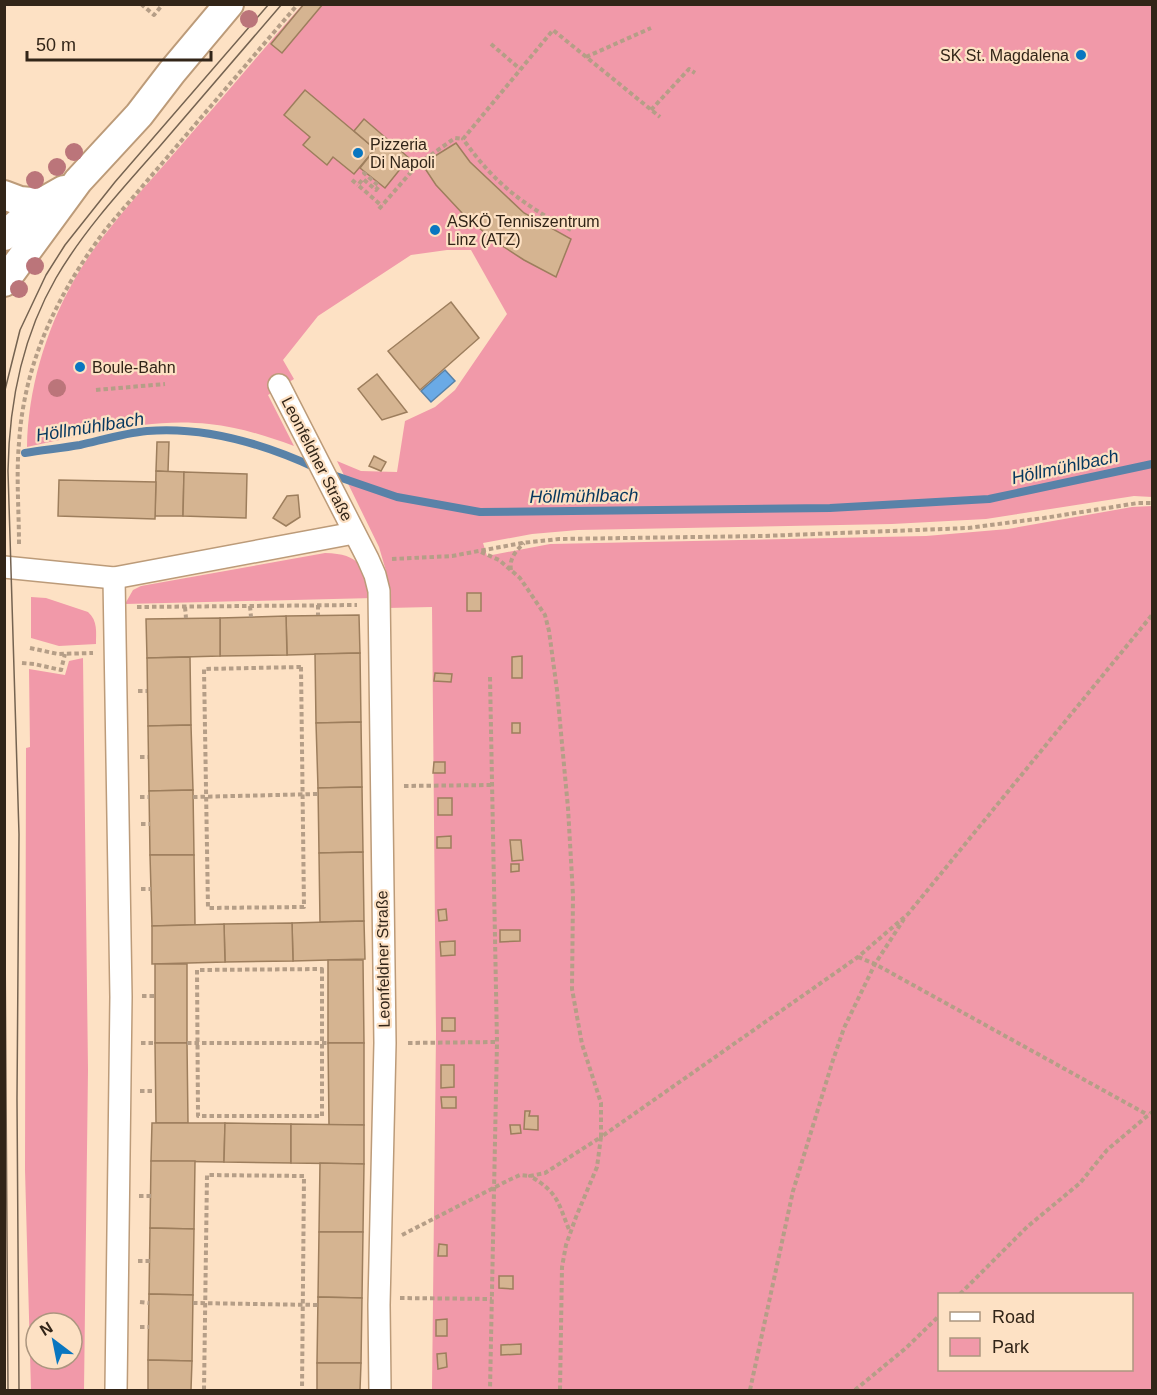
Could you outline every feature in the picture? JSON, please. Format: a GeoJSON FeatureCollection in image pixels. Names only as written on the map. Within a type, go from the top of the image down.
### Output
{"type":"FeatureCollection","features":[{"type":"Feature","properties":{"kind":"street"},"geometry":{"type":"LineString","coordinates":[[4,282],[78,181],[139,115],[229,4]]}},
{"type":"Feature","properties":{"kind":"street"},"geometry":{"type":"LineString","coordinates":[[4,236],[41,203],[78,181]]}},
{"type":"Feature","properties":{"kind":"street"},"geometry":{"type":"LineString","coordinates":[[4,195],[20,201],[41,203]]}},
{"type":"Feature","properties":{"kind":"street","name":"Leonfeldner Straße"},"geometry":{"type":"LineString","coordinates":[[279,385],[368,559],[379,591],[385,1043],[379,1298],[380,1390]]}},
{"type":"Feature","properties":{"kind":"street","name":"Leonfeldner Straße"},"geometry":{"type":"LineString","coordinates":[[4,567],[114,578],[354,533]]}},
{"type":"Feature","properties":{"kind":"street"},"geometry":{"type":"LineString","coordinates":[[114,578],[121,997],[116,1390]]}},
{"type":"Feature","properties":{"kind":"path"},"geometry":{"type":"LineString","coordinates":[[141,4],[154,15],[163,4]]}},
{"type":"Feature","properties":{"kind":"path"},"geometry":{"type":"LineString","coordinates":[[19,544],[18,445],[21,417],[27,384],[40,343],[56,305],[83,258],[106,229],[298,4]]}},
{"type":"Feature","properties":{"kind":"path"},"geometry":{"type":"LineString","coordinates":[[586,57],[651,28]]}},
{"type":"Feature","properties":{"kind":"path"},"geometry":{"type":"LineString","coordinates":[[463,140],[553,30],[660,117]]}},
{"type":"Feature","properties":{"kind":"path"},"geometry":{"type":"LineString","coordinates":[[491,44],[520,69]]}},
{"type":"Feature","properties":{"kind":"path"},"geometry":{"type":"LineString","coordinates":[[651,110],[689,69],[694,73]]}},
{"type":"Feature","properties":{"kind":"path"},"geometry":{"type":"LineString","coordinates":[[352,180],[381,207],[418,164],[455,138],[463,140],[495,180],[509,192],[536,212],[571,230]]}},
{"type":"Feature","properties":{"kind":"path"},"geometry":{"type":"LineString","coordinates":[[358,185],[363,179],[376,190],[379,186],[365,172]]}},
{"type":"Feature","properties":{"kind":"path"},"geometry":{"type":"LineString","coordinates":[[96,390],[165,384]]}},
{"type":"Feature","properties":{"kind":"path"},"geometry":{"type":"LineString","coordinates":[[368,559],[430,559],[559,539],[763,536],[940,530],[997,525],[1152,502]]}},
{"type":"Feature","properties":{"kind":"path"},"geometry":{"type":"LineString","coordinates":[[512,571],[510,564],[512,557],[525,543]]}},
{"type":"Feature","properties":{"kind":"path"},"geometry":{"type":"LineString","coordinates":[[481,552],[499,560],[520,578],[545,615],[549,631],[568,808],[573,895],[572,989],[582,1044],[601,1102],[601,1137],[597,1167],[571,1232],[562,1267],[560,1390]]}},
{"type":"Feature","properties":{"kind":"path"},"geometry":{"type":"LineString","coordinates":[[127,608],[380,604]]}},
{"type":"Feature","properties":{"kind":"path"},"geometry":{"type":"LineString","coordinates":[[318,605],[318,615]]}},
{"type":"Feature","properties":{"kind":"path"},"geometry":{"type":"LineString","coordinates":[[250,606],[251,617]]}},
{"type":"Feature","properties":{"kind":"path"},"geometry":{"type":"LineString","coordinates":[[185,607],[186,618]]}},
{"type":"Feature","properties":{"kind":"path"},"geometry":{"type":"LineString","coordinates":[[750,1390],[793,1191],[844,1028],[874,964],[908,914],[1152,615]]}},
{"type":"Feature","properties":{"kind":"path"},"geometry":{"type":"LineString","coordinates":[[30,648],[65,654],[115,652]]}},
{"type":"Feature","properties":{"kind":"path"},"geometry":{"type":"LineString","coordinates":[[22,663],[61,670],[65,654]]}},
{"type":"Feature","properties":{"kind":"path"},"geometry":{"type":"LineString","coordinates":[[301,667],[304,907],[208,908],[206,796],[204,669],[301,667]]}},
{"type":"Feature","properties":{"kind":"path"},"geometry":{"type":"LineString","coordinates":[[490,677],[497,1042],[490,1390]]}},
{"type":"Feature","properties":{"kind":"path"},"geometry":{"type":"LineString","coordinates":[[381,786],[491,785]]}},
{"type":"Feature","properties":{"kind":"path"},"geometry":{"type":"LineString","coordinates":[[193,796],[318,794]]}},
{"type":"Feature","properties":{"kind":"path"},"geometry":{"type":"LineString","coordinates":[[380,1246],[520,1175],[545,1173],[601,1137],[858,957],[908,914]]}},
{"type":"Feature","properties":{"kind":"path"},"geometry":{"type":"LineString","coordinates":[[858,957],[1150,1114],[1107,1150],[1080,1183],[1028,1227],[961,1293]]}},
{"type":"Feature","properties":{"kind":"path"},"geometry":{"type":"LineString","coordinates":[[322,969],[322,1116],[198,1116],[197,1043],[197,970],[322,969]]}},
{"type":"Feature","properties":{"kind":"path"},"geometry":{"type":"LineString","coordinates":[[385,1043],[497,1042]]}},
{"type":"Feature","properties":{"kind":"path"},"geometry":{"type":"LineString","coordinates":[[187,1043],[328,1043]]}},
{"type":"Feature","properties":{"kind":"path"},"geometry":{"type":"LineString","coordinates":[[204,1390],[207,1174],[304,1176],[302,1390]]}},
{"type":"Feature","properties":{"kind":"path"},"geometry":{"type":"LineString","coordinates":[[530,1176],[553,1192],[571,1232]]}},
{"type":"Feature","properties":{"kind":"path"},"geometry":{"type":"LineString","coordinates":[[379,1298],[492,1299]]}},
{"type":"Feature","properties":{"kind":"path"},"geometry":{"type":"LineString","coordinates":[[193,1303],[318,1305]]}},
{"type":"Feature","properties":{"kind":"path"},"geometry":{"type":"LineString","coordinates":[[855,1390],[906,1348],[938,1316]]}},
{"type":"Feature","properties":{"kind":"green space"},"geometry":{"type":"Polygon","coordinates":[[[302,5],[1152,5],[1152,497],[1134,496],[986,519],[892,524],[578,530],[532,534],[483,543],[487,556],[550,544],[926,536],[1008,529],[1132,507],[1152,506],[1152,1390],[432,1390],[436,1034],[432,607],[387,608],[386,571],[379,547],[337,461],[361,471],[397,472],[405,421],[435,407],[455,390],[507,314],[471,250],[447,250],[411,255],[318,316],[283,360],[294,379],[268,395],[294,446],[231,427],[187,422],[117,428],[27,447],[35,383],[54,321],[83,265],[122,214],[302,5]]]}},
{"type":"Feature","properties":{"kind":"green space"},"geometry":{"type":"Polygon","coordinates":[[[325,553],[346,556],[359,564],[367,578],[373,598],[125,604],[133,590],[141,586],[325,553]]]}},
{"type":"Feature","properties":{"kind":"green space"},"geometry":{"type":"Polygon","coordinates":[[[31,597],[46,598],[88,612],[95,623],[96,644],[59,646],[31,638],[31,597]]]}},
{"type":"Feature","properties":{"kind":"green space"},"geometry":{"type":"Polygon","coordinates":[[[83,658],[88,1070],[84,1390],[31,1390],[30,1371],[84,1371],[84,1311],[29,1311],[25,1170],[26,748],[30,747],[29,669],[65,675],[69,661],[83,658]]]}},
{"type":"Feature","properties":{"kind":"water"},"geometry":{"type":"Polygon","coordinates":[[[445,370],[455,381],[431,402],[421,391],[445,370]]]}},
{"type":"Feature","properties":{"kind":"building"},"geometry":{"type":"Polygon","coordinates":[[[304,4],[323,4],[282,53],[271,44],[304,4]]]}},
{"type":"Feature","properties":{"kind":"building"},"geometry":{"type":"Polygon","coordinates":[[[305,90],[375,149],[354,174],[333,157],[327,165],[303,145],[310,137],[284,115],[305,90]]]}},
{"type":"Feature","properties":{"kind":"building"},"geometry":{"type":"Polygon","coordinates":[[[364,119],[409,158],[385,188],[360,168],[375,149],[354,131],[364,119]]]}},
{"type":"Feature","properties":{"kind":"building"},"geometry":{"type":"Polygon","coordinates":[[[456,143],[470,162],[524,213],[571,239],[556,277],[493,240],[463,214],[436,185],[422,164],[456,143]]]}},
{"type":"Feature","properties":{"kind":"building"},"geometry":{"type":"Polygon","coordinates":[[[451,302],[479,338],[420,390],[388,351],[451,302]]]}},
{"type":"Feature","properties":{"kind":"building"},"geometry":{"type":"Polygon","coordinates":[[[377,374],[407,412],[382,420],[358,389],[377,374]]]}},
{"type":"Feature","properties":{"kind":"building"},"geometry":{"type":"Polygon","coordinates":[[[157,442],[169,442],[168,472],[156,471],[157,442]]]}},
{"type":"Feature","properties":{"kind":"building"},"geometry":{"type":"Polygon","coordinates":[[[374,456],[386,462],[381,471],[369,466],[374,456]]]}},
{"type":"Feature","properties":{"kind":"building"},"geometry":{"type":"Polygon","coordinates":[[[156,471],[184,472],[183,516],[155,516],[156,471]]]}},
{"type":"Feature","properties":{"kind":"building"},"geometry":{"type":"Polygon","coordinates":[[[184,472],[247,474],[246,518],[183,516],[184,472]]]}},
{"type":"Feature","properties":{"kind":"building"},"geometry":{"type":"Polygon","coordinates":[[[59,480],[156,482],[155,519],[58,516],[59,480]]]}},
{"type":"Feature","properties":{"kind":"building"},"geometry":{"type":"Polygon","coordinates":[[[298,495],[300,517],[286,526],[273,518],[287,496],[298,495]]]}},
{"type":"Feature","properties":{"kind":"building"},"geometry":{"type":"Polygon","coordinates":[[[467,593],[481,593],[481,611],[467,611],[467,593]]]}},
{"type":"Feature","properties":{"kind":"building"},"geometry":{"type":"Polygon","coordinates":[[[359,615],[360,653],[287,655],[286,616],[359,615]]]}},
{"type":"Feature","properties":{"kind":"building"},"geometry":{"type":"Polygon","coordinates":[[[286,616],[287,655],[220,656],[220,618],[286,616]]]}},
{"type":"Feature","properties":{"kind":"building"},"geometry":{"type":"Polygon","coordinates":[[[220,618],[220,656],[147,658],[146,619],[220,618]]]}},
{"type":"Feature","properties":{"kind":"building"},"geometry":{"type":"Polygon","coordinates":[[[360,653],[361,722],[316,723],[315,654],[360,653]]]}},
{"type":"Feature","properties":{"kind":"building"},"geometry":{"type":"Polygon","coordinates":[[[522,656],[522,678],[512,678],[512,657],[522,656]]]}},
{"type":"Feature","properties":{"kind":"building"},"geometry":{"type":"Polygon","coordinates":[[[190,657],[191,725],[148,726],[147,658],[190,657]]]}},
{"type":"Feature","properties":{"kind":"building"},"geometry":{"type":"Polygon","coordinates":[[[435,673],[452,674],[451,682],[434,681],[435,673]]]}},
{"type":"Feature","properties":{"kind":"building"},"geometry":{"type":"Polygon","coordinates":[[[361,722],[362,787],[318,788],[316,723],[361,722]]]}},
{"type":"Feature","properties":{"kind":"building"},"geometry":{"type":"Polygon","coordinates":[[[512,723],[520,723],[520,733],[512,733],[512,723]]]}},
{"type":"Feature","properties":{"kind":"building"},"geometry":{"type":"Polygon","coordinates":[[[191,725],[193,790],[149,791],[148,726],[191,725]]]}},
{"type":"Feature","properties":{"kind":"building"},"geometry":{"type":"Polygon","coordinates":[[[434,762],[445,762],[445,773],[433,773],[434,762]]]}},
{"type":"Feature","properties":{"kind":"building"},"geometry":{"type":"Polygon","coordinates":[[[362,787],[363,852],[319,853],[318,788],[362,787]]]}},
{"type":"Feature","properties":{"kind":"building"},"geometry":{"type":"Polygon","coordinates":[[[193,790],[194,855],[150,855],[149,791],[193,790]]]}},
{"type":"Feature","properties":{"kind":"building"},"geometry":{"type":"Polygon","coordinates":[[[438,798],[452,798],[452,815],[438,815],[438,798]]]}},
{"type":"Feature","properties":{"kind":"building"},"geometry":{"type":"Polygon","coordinates":[[[451,836],[451,848],[437,848],[437,837],[451,836]]]}},
{"type":"Feature","properties":{"kind":"building"},"geometry":{"type":"Polygon","coordinates":[[[510,840],[521,840],[523,860],[512,861],[510,840]]]}},
{"type":"Feature","properties":{"kind":"building"},"geometry":{"type":"Polygon","coordinates":[[[363,852],[364,921],[320,922],[319,853],[363,852]]]}},
{"type":"Feature","properties":{"kind":"building"},"geometry":{"type":"Polygon","coordinates":[[[150,855],[194,855],[195,925],[152,926],[150,855]]]}},
{"type":"Feature","properties":{"kind":"building"},"geometry":{"type":"Polygon","coordinates":[[[511,864],[519,864],[519,871],[511,872],[511,864]]]}},
{"type":"Feature","properties":{"kind":"building"},"geometry":{"type":"Polygon","coordinates":[[[446,909],[447,920],[439,921],[438,910],[446,909]]]}},
{"type":"Feature","properties":{"kind":"building"},"geometry":{"type":"Polygon","coordinates":[[[364,921],[365,959],[293,961],[292,923],[364,921]]]}},
{"type":"Feature","properties":{"kind":"building"},"geometry":{"type":"Polygon","coordinates":[[[292,923],[293,961],[225,962],[224,924],[292,923]]]}},
{"type":"Feature","properties":{"kind":"building"},"geometry":{"type":"Polygon","coordinates":[[[224,924],[225,962],[152,964],[152,926],[224,924]]]}},
{"type":"Feature","properties":{"kind":"building"},"geometry":{"type":"Polygon","coordinates":[[[500,930],[520,930],[520,941],[500,942],[500,930]]]}},
{"type":"Feature","properties":{"kind":"building"},"geometry":{"type":"Polygon","coordinates":[[[455,941],[455,955],[441,956],[440,942],[455,941]]]}},
{"type":"Feature","properties":{"kind":"building"},"geometry":{"type":"Polygon","coordinates":[[[328,960],[363,960],[364,1043],[328,1043],[328,960]]]}},
{"type":"Feature","properties":{"kind":"building"},"geometry":{"type":"Polygon","coordinates":[[[155,964],[187,964],[187,1043],[155,1043],[155,964]]]}},
{"type":"Feature","properties":{"kind":"building"},"geometry":{"type":"Polygon","coordinates":[[[442,1018],[455,1018],[455,1031],[442,1031],[442,1018]]]}},
{"type":"Feature","properties":{"kind":"building"},"geometry":{"type":"Polygon","coordinates":[[[155,1043],[187,1043],[188,1123],[156,1123],[155,1043]]]}},
{"type":"Feature","properties":{"kind":"building"},"geometry":{"type":"Polygon","coordinates":[[[328,1043],[364,1043],[364,1125],[329,1125],[328,1043]]]}},
{"type":"Feature","properties":{"kind":"building"},"geometry":{"type":"Polygon","coordinates":[[[441,1065],[454,1065],[454,1087],[441,1088],[441,1065]]]}},
{"type":"Feature","properties":{"kind":"building"},"geometry":{"type":"Polygon","coordinates":[[[441,1097],[456,1097],[456,1108],[442,1108],[441,1097]]]}},
{"type":"Feature","properties":{"kind":"building"},"geometry":{"type":"Polygon","coordinates":[[[525,1111],[530,1111],[529,1116],[538,1116],[538,1130],[524,1129],[525,1111]]]}},
{"type":"Feature","properties":{"kind":"building"},"geometry":{"type":"Polygon","coordinates":[[[152,1123],[225,1123],[224,1162],[151,1161],[152,1123]]]}},
{"type":"Feature","properties":{"kind":"building"},"geometry":{"type":"Polygon","coordinates":[[[225,1123],[291,1124],[291,1163],[224,1162],[225,1123]]]}},
{"type":"Feature","properties":{"kind":"building"},"geometry":{"type":"Polygon","coordinates":[[[291,1124],[364,1125],[364,1164],[291,1163],[291,1124]]]}},
{"type":"Feature","properties":{"kind":"building"},"geometry":{"type":"Polygon","coordinates":[[[510,1125],[520,1125],[521,1133],[511,1134],[510,1125]]]}},
{"type":"Feature","properties":{"kind":"building"},"geometry":{"type":"Polygon","coordinates":[[[151,1161],[195,1161],[194,1229],[150,1228],[151,1161]]]}},
{"type":"Feature","properties":{"kind":"building"},"geometry":{"type":"Polygon","coordinates":[[[320,1163],[364,1164],[363,1232],[319,1232],[320,1163]]]}},
{"type":"Feature","properties":{"kind":"building"},"geometry":{"type":"Polygon","coordinates":[[[150,1228],[194,1229],[193,1295],[149,1294],[150,1228]]]}},
{"type":"Feature","properties":{"kind":"building"},"geometry":{"type":"Polygon","coordinates":[[[319,1232],[363,1232],[362,1298],[318,1297],[319,1232]]]}},
{"type":"Feature","properties":{"kind":"building"},"geometry":{"type":"Polygon","coordinates":[[[439,1244],[447,1245],[447,1256],[438,1256],[439,1244]]]}},
{"type":"Feature","properties":{"kind":"building"},"geometry":{"type":"Polygon","coordinates":[[[499,1276],[513,1276],[513,1289],[499,1288],[499,1276]]]}},
{"type":"Feature","properties":{"kind":"building"},"geometry":{"type":"Polygon","coordinates":[[[149,1294],[193,1295],[192,1361],[148,1360],[149,1294]]]}},
{"type":"Feature","properties":{"kind":"building"},"geometry":{"type":"Polygon","coordinates":[[[318,1297],[362,1298],[361,1363],[317,1363],[318,1297]]]}},
{"type":"Feature","properties":{"kind":"building"},"geometry":{"type":"Polygon","coordinates":[[[447,1319],[447,1336],[436,1336],[436,1320],[447,1319]]]}},
{"type":"Feature","properties":{"kind":"building"},"geometry":{"type":"Polygon","coordinates":[[[521,1344],[521,1354],[501,1355],[501,1345],[521,1344]]]}},
{"type":"Feature","properties":{"kind":"building"},"geometry":{"type":"Polygon","coordinates":[[[446,1353],[447,1367],[438,1369],[437,1354],[446,1353]]]}},
{"type":"Feature","properties":{"kind":"building"},"geometry":{"type":"Polygon","coordinates":[[[148,1360],[192,1361],[191,1390],[148,1390],[148,1360]]]}},
{"type":"Feature","properties":{"kind":"building"},"geometry":{"type":"Polygon","coordinates":[[[317,1363],[361,1363],[360,1390],[317,1390],[317,1363]]]}},
{"type":"Feature","properties":{"kind":"waterway","name":"Höllmühlbach"},"geometry":{"type":"LineString","coordinates":[[25,453],[80,445],[139,432],[191,431],[255,444],[316,468]]}},
{"type":"Feature","properties":{"kind":"waterway","name":"Höllmühlbach"},"geometry":{"type":"LineString","coordinates":[[330,474],[397,497],[480,512],[830,508],[989,499],[1152,464]]}},
{"type":"Feature","properties":{"kind":"tram line"},"geometry":{"type":"LineString","coordinates":[[4,394],[20,330],[46,275],[65,245],[115,182],[269,4]]}},
{"type":"Feature","properties":{"kind":"tram line"},"geometry":{"type":"LineString","coordinates":[[19,1390],[17,1099],[19,834],[8,471],[15,396],[26,347],[34,324],[44,300],[67,260],[105,210],[282,4]]}},
{"type":"Feature","properties":{"kind":"tram line"},"geometry":{"type":"LineString","coordinates":[[4,783],[8,1390]]}},
{"type":"Feature","properties":{"kind":"place","name":"SK St. Magdalena"},"geometry":{"type":"Point","coordinates":[1081,55]}},
{"type":"Feature","properties":{"kind":"place","name":"Pizzeria Di Napoli"},"geometry":{"type":"Point","coordinates":[358,153]}},
{"type":"Feature","properties":{"kind":"place","name":"ASKÖ Tenniszentrum Linz (ATZ)"},"geometry":{"type":"Point","coordinates":[435,230]}},
{"type":"Feature","properties":{"kind":"place","name":"Boule-Bahn"},"geometry":{"type":"Point","coordinates":[80,367]}}]}
